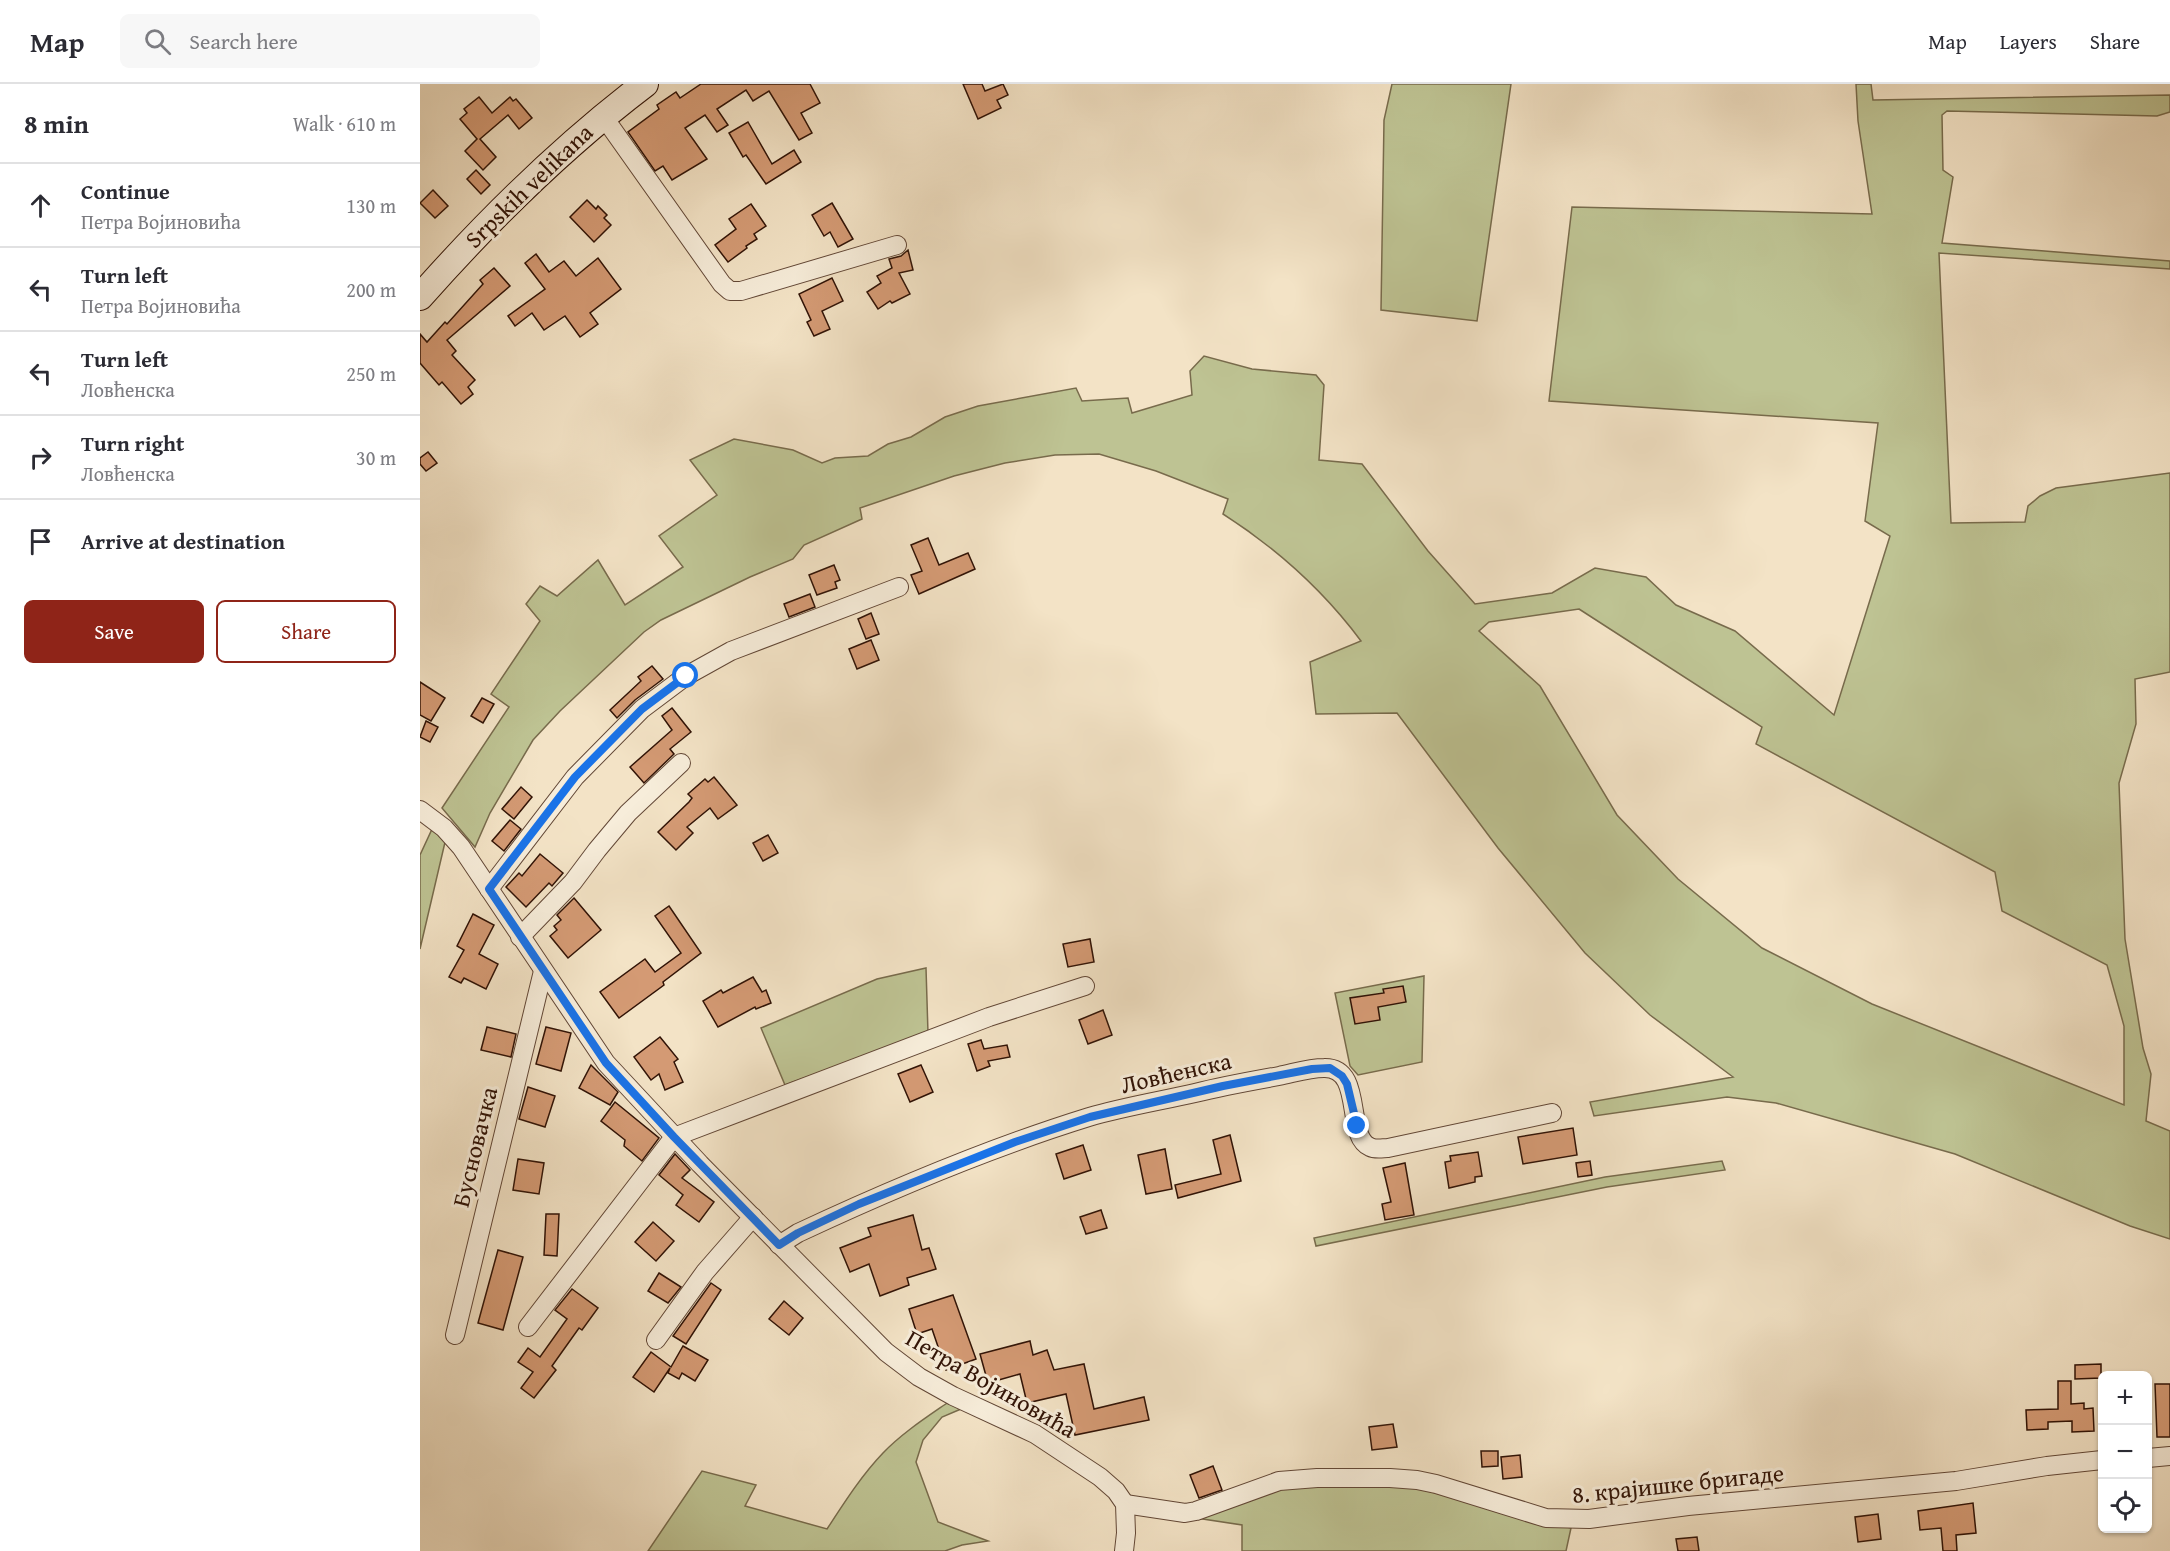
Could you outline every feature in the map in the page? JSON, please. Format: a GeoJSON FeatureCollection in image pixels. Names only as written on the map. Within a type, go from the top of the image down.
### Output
{"type":"FeatureCollection","features":[{"type":"Feature","properties":{"kind":"main road","name":"Srpskih velikana"},"geometry":{"type":"LineString","coordinates":[[420,297],[474,236],[538,174],[603,116],[645,84]]}},
{"type":"Feature","properties":{"kind":"street"},"geometry":{"type":"LineString","coordinates":[[603,116],[722,284],[730,291],[741,291],[897,245]]}},
{"type":"Feature","properties":{"kind":"street"},"geometry":{"type":"LineString","coordinates":[[489,889],[575,777],[642,709],[686,676],[732,651],[899,587]]}},
{"type":"Feature","properties":{"kind":"street"},"geometry":{"type":"LineString","coordinates":[[520,937],[573,882],[628,813],[681,763]]}},
{"type":"Feature","properties":{"kind":"street","name":"Петра Војиновића"},"geometry":{"type":"LineString","coordinates":[[420,810],[450,834],[606,1063],[674,1137],[885,1352],[919,1377],[953,1396],[1035,1434],[1100,1477],[1116,1491],[1125,1504]]}},
{"type":"Feature","properties":{"kind":"street","name":"Бусновачка"},"geometry":{"type":"LineString","coordinates":[[455,1335],[543,971]]}},
{"type":"Feature","properties":{"kind":"street"},"geometry":{"type":"LineString","coordinates":[[528,1327],[674,1137],[989,1017],[1085,986]]}},
{"type":"Feature","properties":{"kind":"street","name":"Ловћенска"},"geometry":{"type":"LineString","coordinates":[[779,1245],[798,1233],[919,1179],[1015,1142],[1090,1117],[1223,1086],[1312,1069],[1330,1068],[1342,1076],[1350,1091],[1362,1140],[1374,1149],[1552,1113]]}},
{"type":"Feature","properties":{"kind":"street"},"geometry":{"type":"LineString","coordinates":[[656,1340],[705,1272],[753,1217]]}},
{"type":"Feature","properties":{"kind":"street"},"geometry":{"type":"LineString","coordinates":[[2152,1458],[2170,1456]]}},
{"type":"Feature","properties":{"kind":"street","name":"8. крајишке бригаде"},"geometry":{"type":"LineString","coordinates":[[1125,1504],[1185,1513],[1211,1507],[1278,1481],[1317,1478],[1390,1478],[1417,1479],[1546,1518],[1589,1520],[1688,1506],[1956,1481],[2047,1466],[2098,1461]]}},
{"type":"Feature","properties":{"kind":"street"},"geometry":{"type":"LineString","coordinates":[[1124,1551],[1125,1504]]}},
{"type":"Feature","properties":{"kind":"green space"},"geometry":{"type":"Polygon","coordinates":[[[1392,84],[1511,84],[1477,321],[1381,310],[1384,120],[1392,84]]]}},
{"type":"Feature","properties":{"kind":"green space"},"geometry":{"type":"Polygon","coordinates":[[[1856,84],[1871,84],[1873,100],[2170,95],[2170,112],[2157,116],[1947,111],[1942,115],[1943,170],[1953,177],[1942,243],[2170,261],[2170,269],[1939,253],[1951,523],[2025,522],[2028,506],[2040,496],[2056,488],[2170,473],[2170,672],[2135,679],[2136,724],[2119,783],[2125,939],[2143,1048],[2151,1074],[2146,1121],[2170,1131],[2170,1239],[2130,1226],[1955,1154],[1776,1103],[1727,1097],[1594,1116],[1590,1102],[1733,1077],[1650,1015],[1585,953],[1498,848],[1397,713],[1316,714],[1310,662],[1361,641],[1331,604],[1298,571],[1262,541],[1223,514],[1228,499],[1156,471],[1099,454],[1055,455],[1005,463],[954,476],[860,508],[862,519],[804,545],[793,559],[661,620],[644,632],[560,711],[533,740],[490,813],[475,847],[442,808],[509,707],[491,694],[540,621],[526,604],[540,586],[557,596],[598,560],[625,605],[683,567],[659,536],[717,495],[690,460],[734,439],[793,450],[822,463],[835,458],[868,456],[888,444],[911,437],[945,417],[978,406],[1076,388],[1082,401],[1128,398],[1132,413],[1192,395],[1190,371],[1204,356],[1252,369],[1316,375],[1324,385],[1319,460],[1362,464],[1428,551],[1475,604],[1552,593],[1595,568],[1646,577],[1676,605],[1735,631],[1834,715],[1890,536],[1865,521],[1878,423],[1549,401],[1572,207],[1872,214],[1858,121],[1856,84]],[[1579,609],[1489,622],[1479,631],[1540,686],[1617,815],[1678,879],[1762,948],[1872,1004],[2124,1105],[2124,1026],[2107,965],[2002,911],[1995,872],[1756,744],[1762,727],[1579,609]]]}},
{"type":"Feature","properties":{"kind":"green space"},"geometry":{"type":"Polygon","coordinates":[[[433,827],[446,838],[420,949],[420,855],[433,827]]]}},
{"type":"Feature","properties":{"kind":"green space"},"geometry":{"type":"Polygon","coordinates":[[[926,968],[928,1033],[785,1085],[761,1028],[877,979],[926,968]]]}},
{"type":"Feature","properties":{"kind":"green space"},"geometry":{"type":"Polygon","coordinates":[[[1424,976],[1422,1062],[1358,1075],[1350,1066],[1335,993],[1424,976]]]}},
{"type":"Feature","properties":{"kind":"green space"},"geometry":{"type":"Polygon","coordinates":[[[1722,1161],[1725,1170],[1607,1187],[1316,1246],[1314,1238],[1605,1177],[1722,1161]]]}},
{"type":"Feature","properties":{"kind":"green space"},"geometry":{"type":"Polygon","coordinates":[[[950,1401],[961,1409],[942,1417],[923,1440],[916,1462],[938,1522],[988,1541],[962,1545],[945,1551],[648,1551],[702,1471],[756,1485],[745,1506],[827,1529],[860,1480],[883,1453],[906,1432],[950,1401]]]}},
{"type":"Feature","properties":{"kind":"green space"},"geometry":{"type":"Polygon","coordinates":[[[1298,1484],[1401,1484],[1571,1528],[1566,1551],[1242,1551],[1242,1525],[1196,1518],[1298,1484]]]}},
{"type":"Feature","properties":{"kind":"building"},"geometry":{"type":"Polygon","coordinates":[[[701,84],[810,84],[820,103],[801,113],[812,133],[799,140],[769,91],[753,101],[746,90],[717,109],[728,125],[717,132],[705,115],[685,128],[707,159],[672,180],[663,166],[655,171],[628,132],[659,109],[657,105],[676,92],[680,98],[701,84]]]}},
{"type":"Feature","properties":{"kind":"building"},"geometry":{"type":"Polygon","coordinates":[[[963,84],[982,84],[985,91],[1003,84],[1008,95],[997,100],[1001,108],[978,119],[963,84]]]}},
{"type":"Feature","properties":{"kind":"building"},"geometry":{"type":"Polygon","coordinates":[[[479,97],[492,113],[510,97],[513,101],[516,99],[532,118],[519,129],[508,115],[480,139],[496,157],[483,170],[465,151],[477,139],[460,119],[467,113],[464,109],[479,97]]]}},
{"type":"Feature","properties":{"kind":"building"},"geometry":{"type":"Polygon","coordinates":[[[748,122],[772,164],[794,150],[801,162],[766,184],[746,155],[743,157],[729,133],[748,122]]]}},
{"type":"Feature","properties":{"kind":"building"},"geometry":{"type":"Polygon","coordinates":[[[476,170],[490,185],[481,194],[467,179],[476,170]]]}},
{"type":"Feature","properties":{"kind":"building"},"geometry":{"type":"Polygon","coordinates":[[[433,190],[448,206],[435,218],[420,203],[433,190]]]}},
{"type":"Feature","properties":{"kind":"building"},"geometry":{"type":"Polygon","coordinates":[[[587,200],[607,215],[604,218],[611,225],[594,242],[570,217],[587,200]]]}},
{"type":"Feature","properties":{"kind":"building"},"geometry":{"type":"Polygon","coordinates":[[[832,203],[853,239],[838,247],[830,232],[824,236],[812,215],[832,203]]]}},
{"type":"Feature","properties":{"kind":"building"},"geometry":{"type":"Polygon","coordinates":[[[751,204],[766,226],[754,234],[757,239],[728,262],[715,245],[736,229],[729,219],[751,204]]]}},
{"type":"Feature","properties":{"kind":"building"},"geometry":{"type":"Polygon","coordinates":[[[908,250],[913,270],[899,273],[910,294],[892,303],[890,301],[878,309],[867,292],[881,283],[877,276],[892,268],[889,259],[901,256],[908,250]]]}},
{"type":"Feature","properties":{"kind":"building"},"geometry":{"type":"Polygon","coordinates":[[[536,254],[549,272],[564,261],[576,276],[598,258],[621,289],[590,313],[598,324],[580,337],[565,316],[544,330],[532,313],[515,326],[508,316],[545,289],[525,263],[536,254]]]}},
{"type":"Feature","properties":{"kind":"building"},"geometry":{"type":"Polygon","coordinates":[[[494,268],[510,286],[447,340],[456,351],[452,355],[475,380],[468,387],[473,394],[461,404],[442,382],[439,385],[420,363],[420,334],[427,342],[445,322],[447,324],[483,284],[480,280],[494,268]]]}},
{"type":"Feature","properties":{"kind":"building"},"geometry":{"type":"Polygon","coordinates":[[[832,278],[843,301],[822,311],[830,329],[814,336],[807,322],[811,320],[799,294],[832,278]]]}},
{"type":"Feature","properties":{"kind":"building"},"geometry":{"type":"Polygon","coordinates":[[[428,452],[437,463],[426,471],[420,464],[420,458],[428,452]]]}},
{"type":"Feature","properties":{"kind":"building"},"geometry":{"type":"Polygon","coordinates":[[[928,538],[939,565],[968,553],[975,569],[919,594],[911,575],[922,571],[911,545],[928,538]]]}},
{"type":"Feature","properties":{"kind":"building"},"geometry":{"type":"Polygon","coordinates":[[[834,565],[840,580],[835,582],[837,588],[817,595],[809,575],[834,565]]]}},
{"type":"Feature","properties":{"kind":"building"},"geometry":{"type":"Polygon","coordinates":[[[810,594],[815,607],[789,617],[784,604],[810,594]]]}},
{"type":"Feature","properties":{"kind":"building"},"geometry":{"type":"Polygon","coordinates":[[[871,613],[879,634],[866,639],[858,619],[871,613]]]}},
{"type":"Feature","properties":{"kind":"building"},"geometry":{"type":"Polygon","coordinates":[[[871,640],[879,660],[857,669],[849,649],[871,640]]]}},
{"type":"Feature","properties":{"kind":"building"},"geometry":{"type":"Polygon","coordinates":[[[652,666],[663,679],[635,700],[617,718],[610,710],[641,681],[638,677],[652,666]]]}},
{"type":"Feature","properties":{"kind":"building"},"geometry":{"type":"Polygon","coordinates":[[[420,682],[445,698],[431,721],[420,715],[420,682]]]}},
{"type":"Feature","properties":{"kind":"building"},"geometry":{"type":"Polygon","coordinates":[[[482,698],[494,704],[483,723],[471,716],[482,698]]]}},
{"type":"Feature","properties":{"kind":"building"},"geometry":{"type":"Polygon","coordinates":[[[672,708],[691,732],[670,749],[674,754],[644,783],[630,767],[672,730],[662,716],[672,708]]]}},
{"type":"Feature","properties":{"kind":"building"},"geometry":{"type":"Polygon","coordinates":[[[426,721],[438,727],[430,742],[420,737],[426,721]]]}},
{"type":"Feature","properties":{"kind":"building"},"geometry":{"type":"Polygon","coordinates":[[[714,777],[737,805],[718,819],[710,808],[687,827],[693,833],[676,850],[658,832],[689,802],[692,798],[688,794],[705,779],[708,782],[714,777]]]}},
{"type":"Feature","properties":{"kind":"building"},"geometry":{"type":"Polygon","coordinates":[[[521,787],[532,797],[514,819],[502,809],[521,787]]]}},
{"type":"Feature","properties":{"kind":"building"},"geometry":{"type":"Polygon","coordinates":[[[510,820],[521,829],[504,851],[492,841],[510,820]]]}},
{"type":"Feature","properties":{"kind":"building"},"geometry":{"type":"Polygon","coordinates":[[[768,835],[778,853],[763,861],[753,843],[768,835]]]}},
{"type":"Feature","properties":{"kind":"building"},"geometry":{"type":"Polygon","coordinates":[[[540,854],[563,873],[552,886],[549,883],[526,907],[506,887],[519,873],[522,876],[540,854]]]}},
{"type":"Feature","properties":{"kind":"building"},"geometry":{"type":"Polygon","coordinates":[[[574,898],[601,930],[568,958],[550,936],[557,930],[554,926],[561,920],[557,915],[574,898]]]}},
{"type":"Feature","properties":{"kind":"building"},"geometry":{"type":"Polygon","coordinates":[[[669,906],[701,953],[663,982],[664,985],[619,1018],[600,992],[645,959],[655,972],[681,953],[655,916],[669,906]]]}},
{"type":"Feature","properties":{"kind":"building"},"geometry":{"type":"Polygon","coordinates":[[[473,914],[494,925],[479,954],[498,964],[486,989],[464,978],[461,983],[449,977],[464,950],[457,946],[473,914]]]}},
{"type":"Feature","properties":{"kind":"building"},"geometry":{"type":"Polygon","coordinates":[[[1090,939],[1094,962],[1068,967],[1063,944],[1090,939]]]}},
{"type":"Feature","properties":{"kind":"building"},"geometry":{"type":"Polygon","coordinates":[[[753,977],[762,992],[766,990],[771,1003],[756,1009],[755,1007],[718,1027],[703,1001],[721,990],[723,993],[753,977]]]}},
{"type":"Feature","properties":{"kind":"building"},"geometry":{"type":"Polygon","coordinates":[[[1403,986],[1406,1002],[1378,1007],[1380,1020],[1355,1024],[1350,998],[1384,993],[1383,989],[1403,986]]]}},
{"type":"Feature","properties":{"kind":"building"},"geometry":{"type":"Polygon","coordinates":[[[1103,1010],[1112,1035],[1088,1044],[1079,1020],[1103,1010]]]}},
{"type":"Feature","properties":{"kind":"building"},"geometry":{"type":"Polygon","coordinates":[[[487,1027],[516,1034],[511,1057],[481,1050],[487,1027]]]}},
{"type":"Feature","properties":{"kind":"building"},"geometry":{"type":"Polygon","coordinates":[[[546,1027],[571,1033],[561,1071],[536,1064],[546,1027]]]}},
{"type":"Feature","properties":{"kind":"building"},"geometry":{"type":"Polygon","coordinates":[[[660,1037],[678,1059],[674,1062],[683,1082],[665,1090],[659,1074],[651,1080],[634,1057],[660,1037]]]}},
{"type":"Feature","properties":{"kind":"building"},"geometry":{"type":"Polygon","coordinates":[[[981,1040],[984,1049],[1007,1045],[1010,1057],[988,1061],[990,1066],[977,1071],[968,1044],[981,1040]]]}},
{"type":"Feature","properties":{"kind":"building"},"geometry":{"type":"Polygon","coordinates":[[[591,1065],[618,1092],[610,1105],[579,1088],[591,1065]]]}},
{"type":"Feature","properties":{"kind":"building"},"geometry":{"type":"Polygon","coordinates":[[[921,1065],[933,1092],[910,1102],[898,1074],[921,1065]]]}},
{"type":"Feature","properties":{"kind":"building"},"geometry":{"type":"Polygon","coordinates":[[[528,1087],[555,1096],[545,1127],[519,1119],[528,1087]]]}},
{"type":"Feature","properties":{"kind":"building"},"geometry":{"type":"Polygon","coordinates":[[[615,1102],[659,1138],[642,1161],[624,1146],[625,1140],[601,1121],[615,1102]]]}},
{"type":"Feature","properties":{"kind":"building"},"geometry":{"type":"Polygon","coordinates":[[[1573,1128],[1577,1155],[1523,1164],[1518,1137],[1573,1128]]]}},
{"type":"Feature","properties":{"kind":"building"},"geometry":{"type":"Polygon","coordinates":[[[1230,1135],[1241,1181],[1178,1198],[1175,1185],[1221,1174],[1213,1140],[1230,1135]]]}},
{"type":"Feature","properties":{"kind":"building"},"geometry":{"type":"Polygon","coordinates":[[[1083,1145],[1091,1170],[1064,1179],[1056,1154],[1083,1145]]]}},
{"type":"Feature","properties":{"kind":"building"},"geometry":{"type":"Polygon","coordinates":[[[1165,1149],[1172,1189],[1146,1194],[1138,1155],[1165,1149]]]}},
{"type":"Feature","properties":{"kind":"building"},"geometry":{"type":"Polygon","coordinates":[[[1478,1152],[1482,1176],[1475,1177],[1475,1182],[1449,1188],[1445,1162],[1451,1161],[1450,1156],[1478,1152]]]}},
{"type":"Feature","properties":{"kind":"building"},"geometry":{"type":"Polygon","coordinates":[[[675,1154],[690,1170],[682,1178],[714,1202],[699,1222],[676,1205],[683,1195],[659,1175],[675,1154]]]}},
{"type":"Feature","properties":{"kind":"building"},"geometry":{"type":"Polygon","coordinates":[[[518,1159],[544,1163],[539,1194],[513,1190],[518,1159]]]}},
{"type":"Feature","properties":{"kind":"building"},"geometry":{"type":"Polygon","coordinates":[[[1590,1161],[1592,1175],[1578,1177],[1576,1163],[1590,1161]]]}},
{"type":"Feature","properties":{"kind":"building"},"geometry":{"type":"Polygon","coordinates":[[[1405,1163],[1414,1215],[1385,1220],[1382,1204],[1391,1202],[1383,1168],[1405,1163]]]}},
{"type":"Feature","properties":{"kind":"building"},"geometry":{"type":"Polygon","coordinates":[[[1101,1210],[1107,1228],[1086,1234],[1080,1217],[1101,1210]]]}},
{"type":"Feature","properties":{"kind":"building"},"geometry":{"type":"Polygon","coordinates":[[[546,1214],[559,1214],[557,1256],[544,1255],[546,1214]]]}},
{"type":"Feature","properties":{"kind":"building"},"geometry":{"type":"Polygon","coordinates":[[[913,1215],[922,1250],[929,1248],[936,1269],[907,1278],[909,1285],[880,1296],[869,1264],[850,1272],[840,1248],[871,1236],[868,1228],[913,1215]]]}},
{"type":"Feature","properties":{"kind":"building"},"geometry":{"type":"Polygon","coordinates":[[[653,1222],[674,1241],[656,1261],[635,1242],[653,1222]]]}},
{"type":"Feature","properties":{"kind":"building"},"geometry":{"type":"Polygon","coordinates":[[[498,1250],[523,1257],[503,1330],[478,1323],[498,1250]]]}},
{"type":"Feature","properties":{"kind":"building"},"geometry":{"type":"Polygon","coordinates":[[[659,1273],[681,1287],[668,1303],[648,1291],[659,1273]]]}},
{"type":"Feature","properties":{"kind":"building"},"geometry":{"type":"Polygon","coordinates":[[[711,1283],[721,1290],[686,1344],[673,1336],[711,1283]]]}},
{"type":"Feature","properties":{"kind":"building"},"geometry":{"type":"Polygon","coordinates":[[[572,1289],[598,1308],[582,1330],[579,1328],[552,1366],[556,1370],[534,1398],[521,1388],[533,1372],[518,1362],[528,1348],[540,1357],[567,1319],[555,1310],[572,1289]]]}},
{"type":"Feature","properties":{"kind":"building"},"geometry":{"type":"Polygon","coordinates":[[[953,1295],[976,1359],[946,1370],[932,1329],[917,1334],[909,1309],[953,1295]]]}},
{"type":"Feature","properties":{"kind":"building"},"geometry":{"type":"Polygon","coordinates":[[[784,1301],[803,1318],[789,1335],[769,1319],[784,1301]]]}},
{"type":"Feature","properties":{"kind":"building"},"geometry":{"type":"Polygon","coordinates":[[[1030,1341],[1033,1355],[1047,1350],[1054,1370],[1084,1364],[1094,1409],[1144,1397],[1149,1420],[1075,1435],[1066,1394],[1027,1403],[1020,1374],[988,1383],[980,1354],[1030,1341]]]}},
{"type":"Feature","properties":{"kind":"building"},"geometry":{"type":"Polygon","coordinates":[[[683,1346],[708,1360],[695,1381],[682,1373],[679,1379],[668,1373],[670,1368],[654,1392],[633,1377],[651,1352],[671,1367],[683,1346]]]}},
{"type":"Feature","properties":{"kind":"building"},"geometry":{"type":"Polygon","coordinates":[[[2101,1364],[2101,1371],[2098,1371],[2098,1378],[2075,1379],[2075,1365],[2101,1364]]]}},
{"type":"Feature","properties":{"kind":"building"},"geometry":{"type":"Polygon","coordinates":[[[2058,1381],[2071,1381],[2071,1404],[2084,1403],[2084,1409],[2093,1408],[2094,1431],[2072,1432],[2072,1421],[2048,1422],[2048,1429],[2027,1430],[2026,1410],[2058,1409],[2058,1381]]]}},
{"type":"Feature","properties":{"kind":"building"},"geometry":{"type":"Polygon","coordinates":[[[2155,1384],[2170,1384],[2170,1437],[2157,1437],[2155,1384]]]}},
{"type":"Feature","properties":{"kind":"building"},"geometry":{"type":"Polygon","coordinates":[[[1393,1424],[1397,1447],[1372,1450],[1369,1427],[1393,1424]]]}},
{"type":"Feature","properties":{"kind":"building"},"geometry":{"type":"Polygon","coordinates":[[[1481,1451],[1498,1451],[1498,1466],[1482,1467],[1481,1451]]]}},
{"type":"Feature","properties":{"kind":"building"},"geometry":{"type":"Polygon","coordinates":[[[1520,1455],[1522,1477],[1503,1479],[1501,1457],[1520,1455]]]}},
{"type":"Feature","properties":{"kind":"building"},"geometry":{"type":"Polygon","coordinates":[[[1213,1466],[1222,1490],[1199,1498],[1190,1475],[1213,1466]]]}},
{"type":"Feature","properties":{"kind":"building"},"geometry":{"type":"Polygon","coordinates":[[[1973,1503],[1976,1533],[1956,1535],[1957,1551],[1943,1551],[1941,1528],[1920,1530],[1918,1511],[1973,1503]]]}},
{"type":"Feature","properties":{"kind":"building"},"geometry":{"type":"Polygon","coordinates":[[[1878,1514],[1881,1539],[1858,1542],[1855,1517],[1878,1514]]]}},
{"type":"Feature","properties":{"kind":"building"},"geometry":{"type":"Polygon","coordinates":[[[1697,1537],[1699,1551],[1678,1551],[1676,1539],[1697,1537]]]}},
{"type":"Feature","properties":{"kind":"route"},"geometry":{"type":"LineString","coordinates":[[686,676],[642,709],[575,777],[489,889],[606,1063],[779,1245],[798,1233],[859,1204],[1015,1142],[1090,1117],[1223,1086],[1312,1069],[1330,1068],[1342,1076],[1347,1084],[1357,1126]]}}]}
